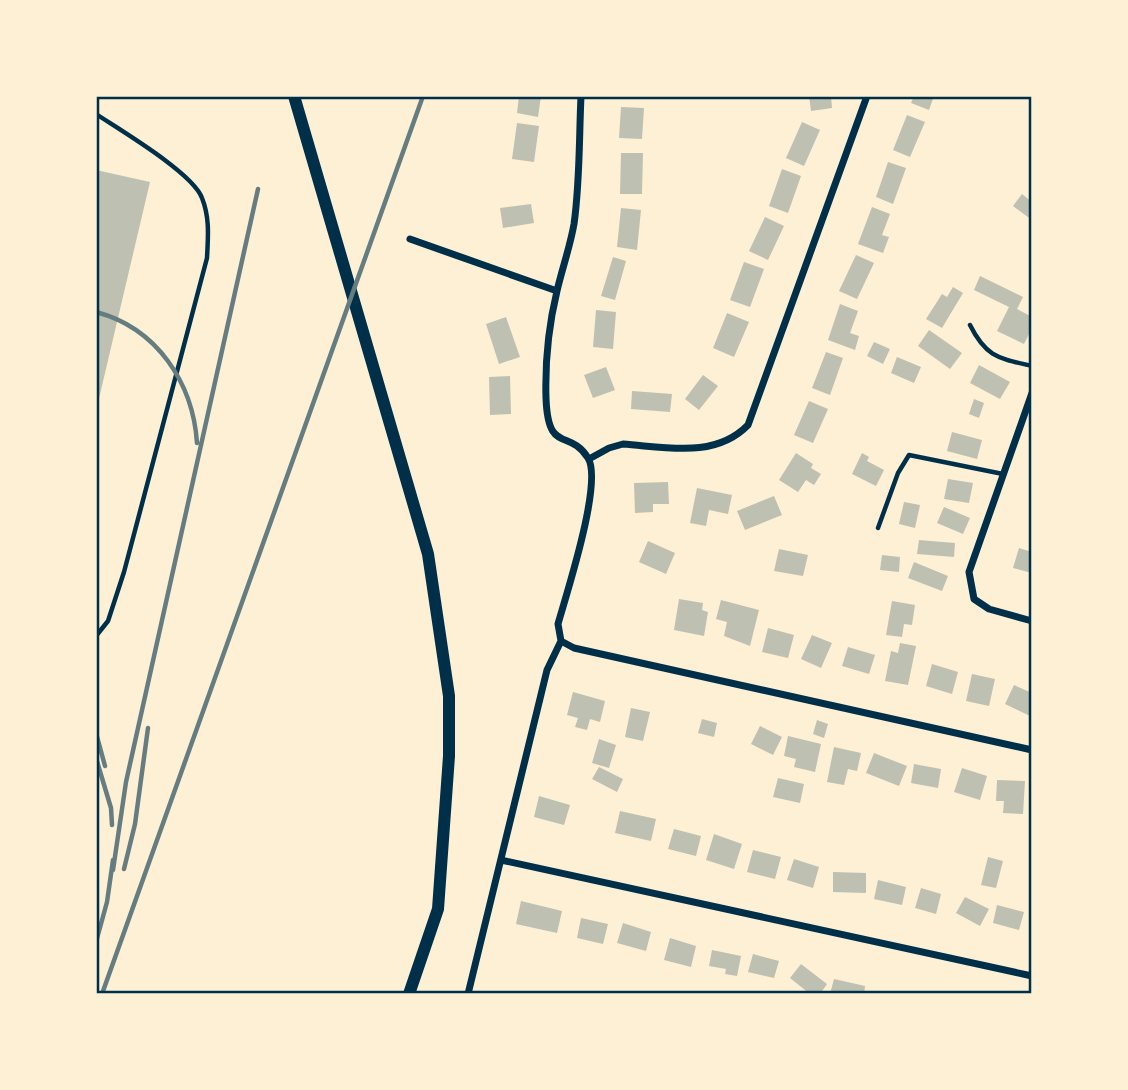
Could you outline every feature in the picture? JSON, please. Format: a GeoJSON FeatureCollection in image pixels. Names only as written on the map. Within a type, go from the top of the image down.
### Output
{"type":"FeatureCollection","features":[{"type":"Feature","properties":{"kind":"main road"},"geometry":{"type":"LineString","coordinates":[[294,96],[428,554],[449,696],[449,756],[438,909],[409,994]]}},
{"type":"Feature","properties":{"kind":"street"},"geometry":{"type":"LineString","coordinates":[[468,994],[547,670],[561,641],[558,624],[589,502],[593,474],[589,459],[580,449],[556,436],[548,425],[547,383],[557,291],[574,224],[581,96]]}},
{"type":"Feature","properties":{"kind":"street"},"geometry":{"type":"LineString","coordinates":[[589,459],[623,444],[711,448],[727,443],[748,425],[867,96]]}},
{"type":"Feature","properties":{"kind":"street"},"geometry":{"type":"LineString","coordinates":[[410,239],[557,291]]}},
{"type":"Feature","properties":{"kind":"street"},"geometry":{"type":"LineString","coordinates":[[1032,393],[969,572],[969,586],[974,599],[989,609],[1032,621]]}},
{"type":"Feature","properties":{"kind":"street"},"geometry":{"type":"LineString","coordinates":[[561,641],[574,648],[1032,750]]}},
{"type":"Feature","properties":{"kind":"street"},"geometry":{"type":"LineString","coordinates":[[501,860],[1032,976]]}},
{"type":"Feature","properties":{"kind":"lane"},"geometry":{"type":"LineString","coordinates":[[96,114],[178,170],[202,195],[209,222],[207,258],[124,572],[108,621],[96,636]]}},
{"type":"Feature","properties":{"kind":"lane"},"geometry":{"type":"LineString","coordinates":[[970,325],[981,346],[991,354],[1032,366]]}},
{"type":"Feature","properties":{"kind":"lane"},"geometry":{"type":"LineString","coordinates":[[878,528],[898,473],[909,455],[1004,474]]}},
{"type":"Feature","properties":{"kind":"building"},"geometry":{"type":"Polygon","coordinates":[[[519,96],[541,96],[538,117],[517,113],[519,96]]]}},
{"type":"Feature","properties":{"kind":"building"},"geometry":{"type":"Polygon","coordinates":[[[809,96],[831,96],[832,108],[811,111],[809,96]]]}},
{"type":"Feature","properties":{"kind":"building"},"geometry":{"type":"Polygon","coordinates":[[[914,96],[934,96],[929,110],[911,103],[914,96]]]}},
{"type":"Feature","properties":{"kind":"building"},"geometry":{"type":"Polygon","coordinates":[[[621,107],[644,108],[642,139],[619,138],[621,107]]]}},
{"type":"Feature","properties":{"kind":"building"},"geometry":{"type":"Polygon","coordinates":[[[907,115],[925,122],[910,157],[893,150],[907,115]]]}},
{"type":"Feature","properties":{"kind":"building"},"geometry":{"type":"Polygon","coordinates":[[[802,122],[820,130],[804,166],[786,158],[802,122]]]}},
{"type":"Feature","properties":{"kind":"building"},"geometry":{"type":"Polygon","coordinates":[[[517,123],[539,126],[534,162],[512,159],[517,123]]]}},
{"type":"Feature","properties":{"kind":"building"},"geometry":{"type":"Polygon","coordinates":[[[621,153],[643,153],[642,194],[620,194],[621,153]]]}},
{"type":"Feature","properties":{"kind":"building"},"geometry":{"type":"Polygon","coordinates":[[[888,162],[906,168],[893,204],[876,197],[888,162]]]}},
{"type":"Feature","properties":{"kind":"building"},"geometry":{"type":"Polygon","coordinates":[[[782,169],[801,176],[788,213],[769,206],[782,169]]]}},
{"type":"Feature","properties":{"kind":"building"},"geometry":{"type":"Polygon","coordinates":[[[96,170],[150,182],[97,407],[96,407],[96,170]]]}},
{"type":"Feature","properties":{"kind":"building"},"geometry":{"type":"Polygon","coordinates":[[[1022,194],[1032,202],[1032,220],[1013,206],[1022,194]]]}},
{"type":"Feature","properties":{"kind":"building"},"geometry":{"type":"Polygon","coordinates":[[[531,204],[534,223],[503,228],[500,208],[531,204]]]}},
{"type":"Feature","properties":{"kind":"building"},"geometry":{"type":"Polygon","coordinates":[[[872,207],[890,214],[882,235],[889,237],[883,253],[858,244],[872,207]]]}},
{"type":"Feature","properties":{"kind":"building"},"geometry":{"type":"Polygon","coordinates":[[[621,208],[641,210],[637,250],[617,247],[621,208]]]}},
{"type":"Feature","properties":{"kind":"building"},"geometry":{"type":"Polygon","coordinates":[[[765,217],[784,226],[768,260],[749,251],[765,217]]]}},
{"type":"Feature","properties":{"kind":"building"},"geometry":{"type":"Polygon","coordinates":[[[856,255],[874,263],[857,299],[839,291],[856,255]]]}},
{"type":"Feature","properties":{"kind":"building"},"geometry":{"type":"Polygon","coordinates":[[[613,257],[626,261],[615,300],[601,296],[613,257]]]}},
{"type":"Feature","properties":{"kind":"building"},"geometry":{"type":"Polygon","coordinates":[[[744,262],[764,269],[750,307],[730,300],[744,262]]]}},
{"type":"Feature","properties":{"kind":"building"},"geometry":{"type":"Polygon","coordinates":[[[980,276],[1023,297],[1017,309],[1032,317],[1032,328],[1024,344],[997,331],[1009,307],[974,290],[980,276]]]}},
{"type":"Feature","properties":{"kind":"building"},"geometry":{"type":"Polygon","coordinates":[[[953,287],[963,293],[942,328],[926,319],[942,294],[947,297],[953,287]]]}},
{"type":"Feature","properties":{"kind":"building"},"geometry":{"type":"Polygon","coordinates":[[[840,304],[858,311],[850,333],[859,336],[855,350],[828,340],[840,304]]]}},
{"type":"Feature","properties":{"kind":"building"},"geometry":{"type":"Polygon","coordinates":[[[596,310],[616,312],[613,349],[593,347],[596,310]]]}},
{"type":"Feature","properties":{"kind":"building"},"geometry":{"type":"Polygon","coordinates":[[[727,313],[749,322],[734,357],[713,348],[727,313]]]}},
{"type":"Feature","properties":{"kind":"building"},"geometry":{"type":"Polygon","coordinates":[[[506,317],[520,357],[499,364],[486,324],[506,317]]]}},
{"type":"Feature","properties":{"kind":"building"},"geometry":{"type":"Polygon","coordinates":[[[929,330],[962,353],[950,369],[918,346],[929,330]]]}},
{"type":"Feature","properties":{"kind":"building"},"geometry":{"type":"Polygon","coordinates":[[[874,342],[890,349],[883,364],[867,356],[874,342]]]}},
{"type":"Feature","properties":{"kind":"building"},"geometry":{"type":"Polygon","coordinates":[[[826,352],[843,358],[830,395],[812,388],[826,352]]]}},
{"type":"Feature","properties":{"kind":"building"},"geometry":{"type":"Polygon","coordinates":[[[897,357],[921,367],[914,383],[891,373],[897,357]]]}},
{"type":"Feature","properties":{"kind":"building"},"geometry":{"type":"Polygon","coordinates":[[[979,365],[1010,382],[1000,399],[970,383],[979,365]]]}},
{"type":"Feature","properties":{"kind":"building"},"geometry":{"type":"Polygon","coordinates":[[[606,367],[615,390],[593,398],[584,375],[606,367]]]}},
{"type":"Feature","properties":{"kind":"building"},"geometry":{"type":"Polygon","coordinates":[[[703,375],[718,386],[699,410],[685,399],[703,375]]]}},
{"type":"Feature","properties":{"kind":"building"},"geometry":{"type":"Polygon","coordinates":[[[510,376],[511,414],[490,415],[489,377],[510,376]]]}},
{"type":"Feature","properties":{"kind":"building"},"geometry":{"type":"Polygon","coordinates":[[[632,391],[672,394],[670,412],[631,409],[632,391]]]}},
{"type":"Feature","properties":{"kind":"building"},"geometry":{"type":"Polygon","coordinates":[[[974,399],[984,403],[979,418],[969,414],[974,399]]]}},
{"type":"Feature","properties":{"kind":"building"},"geometry":{"type":"Polygon","coordinates":[[[809,401],[828,409],[813,443],[794,435],[809,401]]]}},
{"type":"Feature","properties":{"kind":"building"},"geometry":{"type":"Polygon","coordinates":[[[952,432],[982,440],[977,459],[947,451],[952,432]]]}},
{"type":"Feature","properties":{"kind":"building"},"geometry":{"type":"Polygon","coordinates":[[[796,453],[813,464],[811,468],[821,474],[814,485],[806,480],[798,492],[779,480],[796,453]]]}},
{"type":"Feature","properties":{"kind":"building"},"geometry":{"type":"Polygon","coordinates":[[[862,453],[869,457],[867,461],[884,470],[876,486],[852,474],[862,453]]]}},
{"type":"Feature","properties":{"kind":"building"},"geometry":{"type":"Polygon","coordinates":[[[948,479],[973,483],[969,503],[944,499],[948,479]]]}},
{"type":"Feature","properties":{"kind":"building"},"geometry":{"type":"Polygon","coordinates":[[[668,482],[669,504],[653,504],[653,512],[635,513],[634,483],[668,482]]]}},
{"type":"Feature","properties":{"kind":"building"},"geometry":{"type":"Polygon","coordinates":[[[697,488],[732,495],[728,514],[709,510],[706,526],[690,523],[697,488]]]}},
{"type":"Feature","properties":{"kind":"building"},"geometry":{"type":"Polygon","coordinates":[[[774,496],[782,515],[745,530],[737,511],[774,496]]]}},
{"type":"Feature","properties":{"kind":"building"},"geometry":{"type":"Polygon","coordinates":[[[904,502],[920,505],[915,528],[899,524],[904,502]]]}},
{"type":"Feature","properties":{"kind":"building"},"geometry":{"type":"Polygon","coordinates":[[[944,507],[970,518],[963,534],[937,523],[944,507]]]}},
{"type":"Feature","properties":{"kind":"building"},"geometry":{"type":"Polygon","coordinates":[[[919,540],[955,543],[954,557],[917,554],[919,540]]]}},
{"type":"Feature","properties":{"kind":"building"},"geometry":{"type":"Polygon","coordinates":[[[648,541],[675,553],[666,574],[639,562],[648,541]]]}},
{"type":"Feature","properties":{"kind":"building"},"geometry":{"type":"Polygon","coordinates":[[[1019,548],[1032,552],[1032,573],[1013,568],[1019,548]]]}},
{"type":"Feature","properties":{"kind":"building"},"geometry":{"type":"Polygon","coordinates":[[[779,549],[808,555],[803,576],[774,571],[779,549]]]}},
{"type":"Feature","properties":{"kind":"building"},"geometry":{"type":"Polygon","coordinates":[[[882,555],[900,557],[899,572],[880,570],[882,555]]]}},
{"type":"Feature","properties":{"kind":"building"},"geometry":{"type":"Polygon","coordinates":[[[914,562],[948,576],[942,591],[908,578],[914,562]]]}},
{"type":"Feature","properties":{"kind":"building"},"geometry":{"type":"Polygon","coordinates":[[[679,599],[703,603],[702,610],[708,612],[704,636],[674,630],[679,599]]]}},
{"type":"Feature","properties":{"kind":"building"},"geometry":{"type":"Polygon","coordinates":[[[721,600],[759,610],[750,646],[724,636],[727,622],[716,619],[721,600]]]}},
{"type":"Feature","properties":{"kind":"building"},"geometry":{"type":"Polygon","coordinates":[[[892,601],[915,605],[912,625],[904,624],[902,637],[886,635],[892,601]]]}},
{"type":"Feature","properties":{"kind":"building"},"geometry":{"type":"Polygon","coordinates":[[[768,628],[794,635],[788,658],[762,652],[768,628]]]}},
{"type":"Feature","properties":{"kind":"building"},"geometry":{"type":"Polygon","coordinates":[[[812,635],[832,643],[821,668],[801,659],[812,635]]]}},
{"type":"Feature","properties":{"kind":"building"},"geometry":{"type":"Polygon","coordinates":[[[900,643],[916,646],[908,685],[885,681],[891,651],[898,653],[900,643]]]}},
{"type":"Feature","properties":{"kind":"building"},"geometry":{"type":"Polygon","coordinates":[[[848,647],[875,655],[869,674],[842,666],[848,647]]]}},
{"type":"Feature","properties":{"kind":"building"},"geometry":{"type":"Polygon","coordinates":[[[932,664],[958,672],[952,694],[926,686],[932,664]]]}},
{"type":"Feature","properties":{"kind":"building"},"geometry":{"type":"Polygon","coordinates":[[[972,674],[995,679],[989,706],[966,701],[972,674]]]}},
{"type":"Feature","properties":{"kind":"building"},"geometry":{"type":"Polygon","coordinates":[[[1014,685],[1032,693],[1030,716],[1005,704],[1014,685]]]}},
{"type":"Feature","properties":{"kind":"building"},"geometry":{"type":"Polygon","coordinates":[[[573,692],[605,701],[600,722],[590,719],[587,730],[575,727],[578,718],[567,715],[573,692]]]}},
{"type":"Feature","properties":{"kind":"building"},"geometry":{"type":"Polygon","coordinates":[[[631,708],[650,712],[643,741],[625,737],[631,708]]]}},
{"type":"Feature","properties":{"kind":"building"},"geometry":{"type":"Polygon","coordinates":[[[702,719],[717,723],[714,737],[698,733],[702,719]]]}},
{"type":"Feature","properties":{"kind":"building"},"geometry":{"type":"Polygon","coordinates":[[[817,720],[828,724],[824,738],[813,734],[817,720]]]}},
{"type":"Feature","properties":{"kind":"building"},"geometry":{"type":"Polygon","coordinates":[[[760,726],[782,737],[773,755],[751,744],[760,726]]]}},
{"type":"Feature","properties":{"kind":"building"},"geometry":{"type":"Polygon","coordinates":[[[788,736],[821,744],[815,772],[794,767],[796,759],[784,756],[788,736]]]}},
{"type":"Feature","properties":{"kind":"building"},"geometry":{"type":"Polygon","coordinates":[[[599,739],[616,745],[609,768],[592,763],[599,739]]]}},
{"type":"Feature","properties":{"kind":"building"},"geometry":{"type":"Polygon","coordinates":[[[834,747],[861,753],[857,771],[848,769],[844,785],[827,782],[834,747]]]}},
{"type":"Feature","properties":{"kind":"building"},"geometry":{"type":"Polygon","coordinates":[[[874,753],[907,766],[899,786],[866,773],[874,753]]]}},
{"type":"Feature","properties":{"kind":"building"},"geometry":{"type":"Polygon","coordinates":[[[914,764],[941,769],[938,788],[911,783],[914,764]]]}},
{"type":"Feature","properties":{"kind":"building"},"geometry":{"type":"Polygon","coordinates":[[[599,767],[623,779],[617,792],[592,779],[599,767]]]}},
{"type":"Feature","properties":{"kind":"building"},"geometry":{"type":"Polygon","coordinates":[[[962,768],[987,776],[980,800],[954,792],[962,768]]]}},
{"type":"Feature","properties":{"kind":"building"},"geometry":{"type":"Polygon","coordinates":[[[778,778],[804,784],[800,803],[773,797],[778,778]]]}},
{"type":"Feature","properties":{"kind":"building"},"geometry":{"type":"Polygon","coordinates":[[[997,780],[1025,781],[1023,814],[1003,813],[1004,801],[996,801],[997,780]]]}},
{"type":"Feature","properties":{"kind":"building"},"geometry":{"type":"Polygon","coordinates":[[[539,796],[570,805],[564,825],[534,817],[539,796]]]}},
{"type":"Feature","properties":{"kind":"building"},"geometry":{"type":"Polygon","coordinates":[[[620,811],[656,819],[651,841],[615,833],[620,811]]]}},
{"type":"Feature","properties":{"kind":"building"},"geometry":{"type":"Polygon","coordinates":[[[674,829],[701,836],[696,856],[668,849],[674,829]]]}},
{"type":"Feature","properties":{"kind":"building"},"geometry":{"type":"Polygon","coordinates":[[[714,834],[742,844],[734,869],[706,860],[714,834]]]}},
{"type":"Feature","properties":{"kind":"building"},"geometry":{"type":"Polygon","coordinates":[[[753,850],[781,857],[775,879],[747,872],[753,850]]]}},
{"type":"Feature","properties":{"kind":"building"},"geometry":{"type":"Polygon","coordinates":[[[988,857],[1003,861],[996,888],[981,885],[988,857]]]}},
{"type":"Feature","properties":{"kind":"building"},"geometry":{"type":"Polygon","coordinates":[[[794,859],[819,867],[813,888],[787,880],[794,859]]]}},
{"type":"Feature","properties":{"kind":"building"},"geometry":{"type":"Polygon","coordinates":[[[833,872],[866,873],[866,893],[833,892],[833,872]]]}},
{"type":"Feature","properties":{"kind":"building"},"geometry":{"type":"Polygon","coordinates":[[[878,880],[906,887],[902,905],[874,899],[878,880]]]}},
{"type":"Feature","properties":{"kind":"building"},"geometry":{"type":"Polygon","coordinates":[[[921,888],[941,894],[936,914],[915,908],[921,888]]]}},
{"type":"Feature","properties":{"kind":"building"},"geometry":{"type":"Polygon","coordinates":[[[965,897],[989,909],[980,926],[956,913],[965,897]]]}},
{"type":"Feature","properties":{"kind":"building"},"geometry":{"type":"Polygon","coordinates":[[[521,901],[562,911],[557,933],[516,924],[521,901]]]}},
{"type":"Feature","properties":{"kind":"building"},"geometry":{"type":"Polygon","coordinates":[[[997,905],[1024,912],[1019,930],[993,923],[997,905]]]}},
{"type":"Feature","properties":{"kind":"building"},"geometry":{"type":"Polygon","coordinates":[[[581,918],[608,924],[603,944],[577,938],[581,918]]]}},
{"type":"Feature","properties":{"kind":"building"},"geometry":{"type":"Polygon","coordinates":[[[623,923],[651,932],[646,951],[617,943],[623,923]]]}},
{"type":"Feature","properties":{"kind":"building"},"geometry":{"type":"Polygon","coordinates":[[[670,938],[696,946],[691,967],[664,960],[670,938]]]}},
{"type":"Feature","properties":{"kind":"building"},"geometry":{"type":"Polygon","coordinates":[[[712,950],[741,956],[737,976],[725,974],[726,969],[709,966],[712,950]]]}},
{"type":"Feature","properties":{"kind":"building"},"geometry":{"type":"Polygon","coordinates":[[[753,954],[779,961],[774,978],[748,972],[753,954]]]}},
{"type":"Feature","properties":{"kind":"building"},"geometry":{"type":"Polygon","coordinates":[[[801,964],[827,984],[820,994],[810,994],[790,978],[801,964]]]}},
{"type":"Feature","properties":{"kind":"building"},"geometry":{"type":"Polygon","coordinates":[[[834,979],[865,986],[864,994],[830,994],[834,979]]]}},
{"type":"Feature","properties":{"kind":"railway"},"geometry":{"type":"LineString","coordinates":[[102,994],[423,96]]}},
{"type":"Feature","properties":{"kind":"railway"},"geometry":{"type":"LineString","coordinates":[[113,870],[126,782],[258,189]]}},
{"type":"Feature","properties":{"kind":"railway"},"geometry":{"type":"LineString","coordinates":[[96,312],[137,331],[168,361],[188,399],[197,443]]}},
{"type":"Feature","properties":{"kind":"railway"},"geometry":{"type":"LineString","coordinates":[[124,869],[135,824],[148,728]]}},
{"type":"Feature","properties":{"kind":"railway"},"geometry":{"type":"LineString","coordinates":[[96,733],[105,766]]}},
{"type":"Feature","properties":{"kind":"railway"},"geometry":{"type":"LineString","coordinates":[[96,758],[111,808],[112,825]]}},
{"type":"Feature","properties":{"kind":"railway"},"geometry":{"type":"LineString","coordinates":[[96,942],[107,902],[113,860]]}}]}
